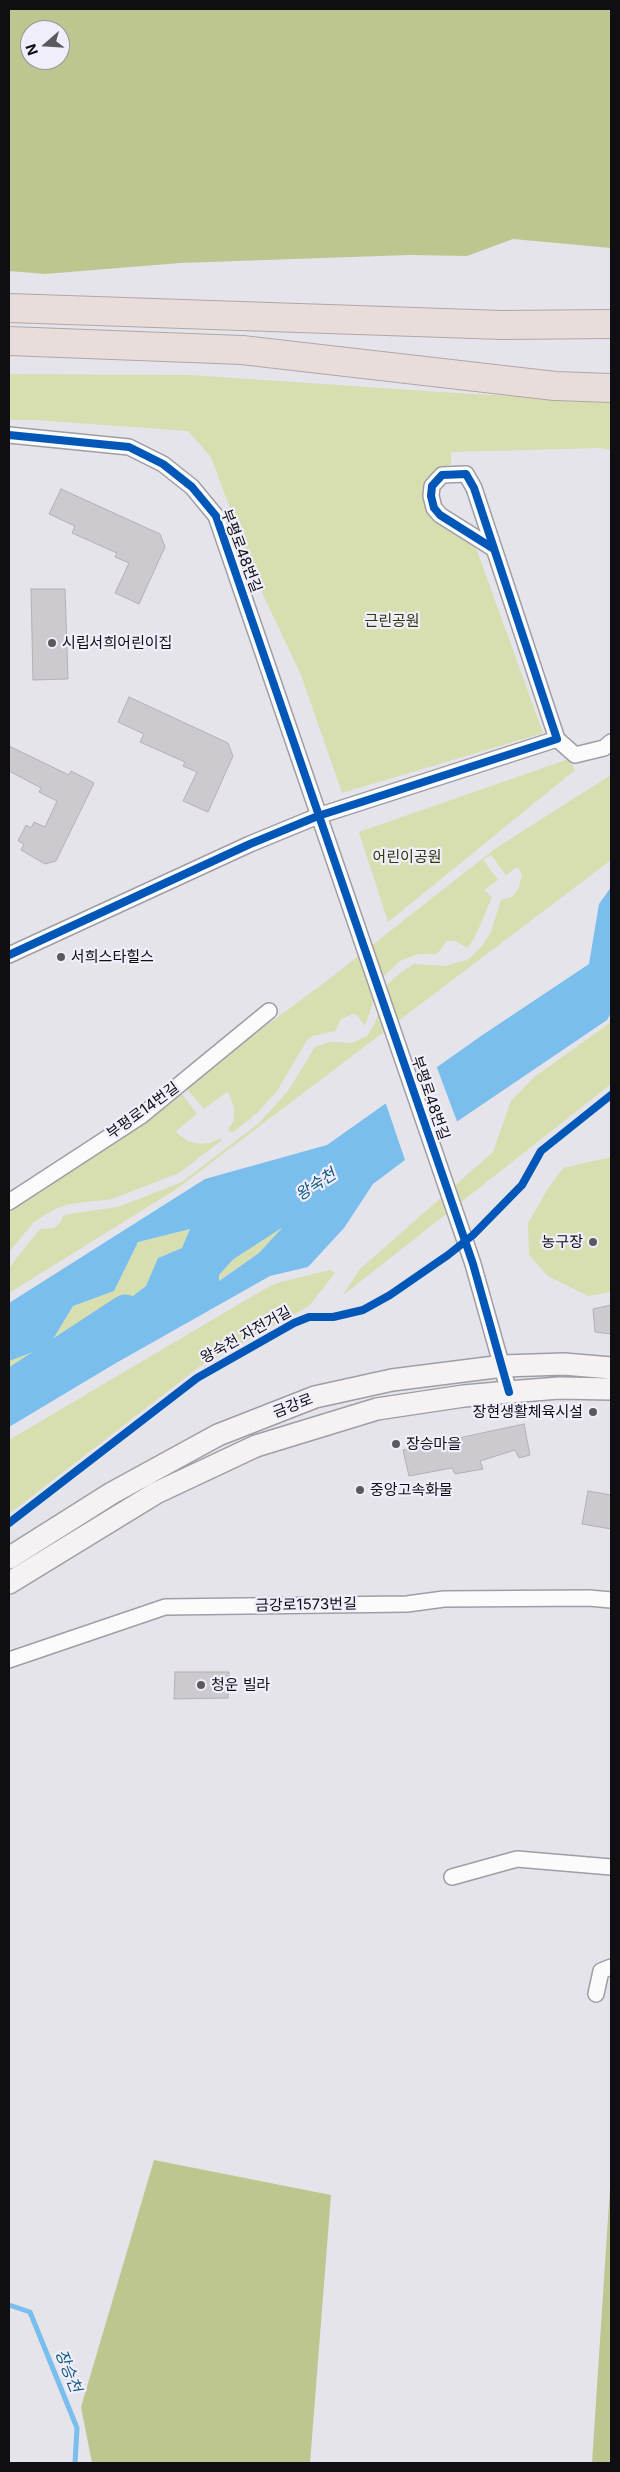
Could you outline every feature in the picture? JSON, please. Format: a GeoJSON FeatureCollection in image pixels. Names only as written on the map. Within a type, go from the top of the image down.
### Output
{"type":"FeatureCollection","features":[{"type":"Feature","properties":{"kind":"highway"},"geometry":{"type":"LineString","coordinates":[[9,308],[502,325],[611,324]]}},
{"type":"Feature","properties":{"kind":"highway"},"geometry":{"type":"LineString","coordinates":[[9,342],[242,350],[555,386],[611,388]]}},
{"type":"Feature","properties":{"kind":"main road","name":"금강로"},"geometry":{"type":"LineString","coordinates":[[9,1558],[112,1493],[227,1432],[315,1397],[392,1380],[503,1366],[564,1364],[611,1368]]}},
{"type":"Feature","properties":{"kind":"main road","name":"금강로"},"geometry":{"type":"LineString","coordinates":[[9,1583],[156,1493],[256,1446],[377,1409],[464,1396],[509,1392],[559,1388],[611,1389]]}},
{"type":"Feature","properties":{"kind":"street","name":"부평로48번길"},"geometry":{"type":"LineString","coordinates":[[9,435],[129,447],[163,464],[192,486],[216,516],[473,1264],[509,1392]]}},
{"type":"Feature","properties":{"kind":"street"},"geometry":{"type":"LineString","coordinates":[[494,549],[440,515],[434,508],[431,496],[432,486],[442,475],[466,474],[474,488],[557,739],[575,755],[604,748],[611,742]]}},
{"type":"Feature","properties":{"kind":"street"},"geometry":{"type":"LineString","coordinates":[[9,955],[250,844],[318,816],[557,739]]}},
{"type":"Feature","properties":{"kind":"street","name":"부평로14번길"},"geometry":{"type":"LineString","coordinates":[[9,1202],[141,1116],[269,1011]]}},
{"type":"Feature","properties":{"kind":"street","name":"금강로1573번길"},"geometry":{"type":"LineString","coordinates":[[9,1660],[165,1607],[407,1604],[444,1600],[588,1598],[611,1600]]}},
{"type":"Feature","properties":{"kind":"street"},"geometry":{"type":"LineString","coordinates":[[452,1876],[517,1859],[611,1867]]}},
{"type":"Feature","properties":{"kind":"street"},"geometry":{"type":"LineString","coordinates":[[596,1994],[601,1971],[611,1967]]}},
{"type":"Feature","properties":{"kind":"green space"},"geometry":{"type":"Polygon","coordinates":[[[9,9],[611,9],[611,248],[513,239],[467,256],[409,255],[180,263],[45,274],[9,271],[9,9]]]}},
{"type":"Feature","properties":{"kind":"green space","name":"근린공원"},"geometry":{"type":"Polygon","coordinates":[[[9,374],[190,375],[456,393],[611,401],[611,450],[601,448],[451,452],[451,465],[432,474],[424,490],[424,504],[430,516],[476,548],[543,733],[342,793],[301,675],[258,584],[211,457],[188,431],[35,420],[9,420],[9,374]]]}},
{"type":"Feature","properties":{"kind":"green space","name":"어린이공원"},"geometry":{"type":"Polygon","coordinates":[[[569,759],[575,770],[388,922],[359,832],[569,759]]]}},
{"type":"Feature","properties":{"kind":"green space"},"geometry":{"type":"Polygon","coordinates":[[[611,775],[611,860],[175,1190],[9,1293],[9,1268],[40,1229],[54,1228],[61,1222],[63,1216],[69,1214],[118,1207],[182,1182],[259,1123],[288,1091],[315,1047],[330,1042],[352,1043],[367,1036],[375,1023],[388,984],[399,974],[414,964],[446,966],[469,959],[482,946],[491,932],[501,900],[512,897],[518,890],[522,876],[520,870],[517,867],[506,875],[491,855],[483,860],[498,880],[484,890],[492,897],[475,937],[468,948],[455,941],[450,941],[446,942],[437,954],[418,954],[400,961],[383,977],[365,1026],[357,1015],[352,1014],[341,1019],[335,1031],[313,1036],[307,1040],[277,1091],[257,1113],[232,1133],[228,1130],[234,1120],[234,1108],[228,1091],[204,1109],[187,1089],[181,1093],[197,1114],[176,1131],[179,1135],[188,1141],[199,1144],[210,1143],[220,1138],[222,1140],[179,1173],[112,1199],[70,1204],[55,1209],[34,1222],[9,1252],[9,1211],[84,1160],[324,983],[496,848],[611,775]]]}},
{"type":"Feature","properties":{"kind":"green space"},"geometry":{"type":"Polygon","coordinates":[[[611,1022],[611,1084],[342,1296],[360,1269],[493,1152],[511,1101],[533,1078],[611,1022]]]}},
{"type":"Feature","properties":{"kind":"green space"},"geometry":{"type":"Polygon","coordinates":[[[611,1157],[611,1292],[588,1296],[548,1276],[529,1255],[528,1223],[549,1187],[563,1168],[611,1157]]]}},
{"type":"Feature","properties":{"kind":"green space"},"geometry":{"type":"Polygon","coordinates":[[[267,1206],[282,1228],[259,1253],[218,1281],[219,1275],[237,1255],[184,1283],[186,1276],[216,1245],[229,1225],[252,1216],[267,1206]]]}},
{"type":"Feature","properties":{"kind":"green space"},"geometry":{"type":"Polygon","coordinates":[[[190,1229],[182,1248],[158,1258],[146,1286],[103,1319],[68,1359],[28,1381],[9,1383],[9,1361],[49,1346],[73,1306],[114,1291],[138,1242],[190,1229]]]}},
{"type":"Feature","properties":{"kind":"green space"},"geometry":{"type":"Polygon","coordinates":[[[330,1270],[335,1273],[309,1306],[199,1367],[9,1514],[9,1440],[261,1291],[277,1283],[330,1270]]]}},
{"type":"Feature","properties":{"kind":"green space"},"geometry":{"type":"Polygon","coordinates":[[[154,2160],[331,2195],[310,2463],[92,2463],[81,2407],[154,2160]]]}},
{"type":"Feature","properties":{"kind":"green space"},"geometry":{"type":"Polygon","coordinates":[[[611,2172],[611,2463],[592,2463],[611,2172]]]}},
{"type":"Feature","properties":{"kind":"water"},"geometry":{"type":"Polygon","coordinates":[[[611,887],[611,1013],[607,1020],[446,1129],[373,1184],[344,1228],[308,1267],[270,1276],[116,1363],[9,1427],[9,1383],[28,1381],[68,1359],[103,1319],[146,1286],[158,1258],[182,1248],[190,1229],[138,1242],[114,1291],[73,1306],[49,1346],[9,1361],[9,1303],[205,1179],[327,1145],[481,1036],[589,964],[599,904],[611,887]],[[267,1206],[252,1216],[229,1225],[216,1245],[186,1276],[185,1283],[238,1254],[219,1275],[219,1281],[259,1253],[282,1228],[267,1206]]]}},
{"type":"Feature","properties":{"kind":"pier"},"geometry":{"type":"Polygon","coordinates":[[[436,1065],[458,1124],[406,1163],[385,1101],[436,1065]]]}},
{"type":"Feature","properties":{"kind":"building"},"geometry":{"type":"Polygon","coordinates":[[[61,489],[160,534],[165,547],[139,604],[115,593],[129,563],[115,557],[117,553],[72,533],[75,526],[49,514],[61,489]]]}},
{"type":"Feature","properties":{"kind":"building"},"geometry":{"type":"Polygon","coordinates":[[[31,589],[65,589],[68,679],[33,680],[31,589]]]}},
{"type":"Feature","properties":{"kind":"building"},"geometry":{"type":"Polygon","coordinates":[[[129,697],[228,743],[233,756],[208,812],[183,801],[197,772],[183,766],[185,762],[140,742],[144,734],[118,722],[129,697]]]}},
{"type":"Feature","properties":{"kind":"building"},"geometry":{"type":"Polygon","coordinates":[[[9,746],[69,775],[71,771],[94,783],[56,861],[45,864],[21,850],[24,844],[18,841],[26,825],[31,828],[34,822],[45,827],[57,801],[39,792],[41,788],[9,771],[9,746]]]}},
{"type":"Feature","properties":{"kind":"building"},"geometry":{"type":"Polygon","coordinates":[[[611,1305],[611,1334],[595,1332],[593,1309],[611,1305]]]}},
{"type":"Feature","properties":{"kind":"building"},"geometry":{"type":"Polygon","coordinates":[[[524,1424],[530,1455],[519,1458],[515,1450],[480,1461],[483,1469],[455,1474],[452,1468],[409,1476],[403,1450],[524,1424]]]}},
{"type":"Feature","properties":{"kind":"building"},"geometry":{"type":"Polygon","coordinates":[[[588,1491],[611,1495],[611,1529],[582,1524],[588,1491]]]}},
{"type":"Feature","properties":{"kind":"building","name":"청운 빌라"},"geometry":{"type":"Polygon","coordinates":[[[175,1672],[229,1672],[228,1698],[174,1699],[175,1672]]]}},
{"type":"Feature","properties":{"kind":"waterway","name":"왕숙천"},"geometry":{"type":"LineString","coordinates":[[165,1285],[310,1191]]}},
{"type":"Feature","properties":{"kind":"waterway","name":"왕숙천"},"geometry":{"type":"LineString","coordinates":[[9,1386],[125,1310]]}},
{"type":"Feature","properties":{"kind":"waterway","name":"장승천"},"geometry":{"type":"LineString","coordinates":[[9,2305],[30,2312],[77,2428],[75,2463]]}},
{"type":"Feature","properties":{"kind":"cycle path"},"geometry":{"type":"LineString","coordinates":[[9,435],[129,447],[163,464],[192,487],[216,516],[473,1264],[509,1392]]}},
{"type":"Feature","properties":{"kind":"cycle path"},"geometry":{"type":"LineString","coordinates":[[9,955],[250,844],[318,816],[557,739],[474,488],[466,474],[442,475],[432,486],[431,496],[434,508],[440,515],[494,549]]}},
{"type":"Feature","properties":{"kind":"cycle path","name":"왕숙천 자전거길"},"geometry":{"type":"LineString","coordinates":[[9,1523],[197,1378],[294,1323],[309,1317],[333,1317],[363,1310],[390,1295],[448,1255],[473,1235],[522,1185],[541,1151],[611,1095]]}},
{"type":"Feature","properties":{"kind":"place","name":"시립서희어린이집"},"geometry":{"type":"Point","coordinates":[52,643]}},
{"type":"Feature","properties":{"kind":"place","name":"서희스타힐스"},"geometry":{"type":"Point","coordinates":[61,957]}},
{"type":"Feature","properties":{"kind":"place","name":"농구장"},"geometry":{"type":"Point","coordinates":[593,1242]}},
{"type":"Feature","properties":{"kind":"place","name":"장현생활체육시설"},"geometry":{"type":"Point","coordinates":[593,1412]}},
{"type":"Feature","properties":{"kind":"place","name":"장승마을"},"geometry":{"type":"Point","coordinates":[396,1444]}},
{"type":"Feature","properties":{"kind":"place","name":"중앙고속화물"},"geometry":{"type":"Point","coordinates":[360,1490]}},
{"type":"Feature","properties":{"kind":"place","name":"청운 빌라"},"geometry":{"type":"Point","coordinates":[201,1685]}}]}
